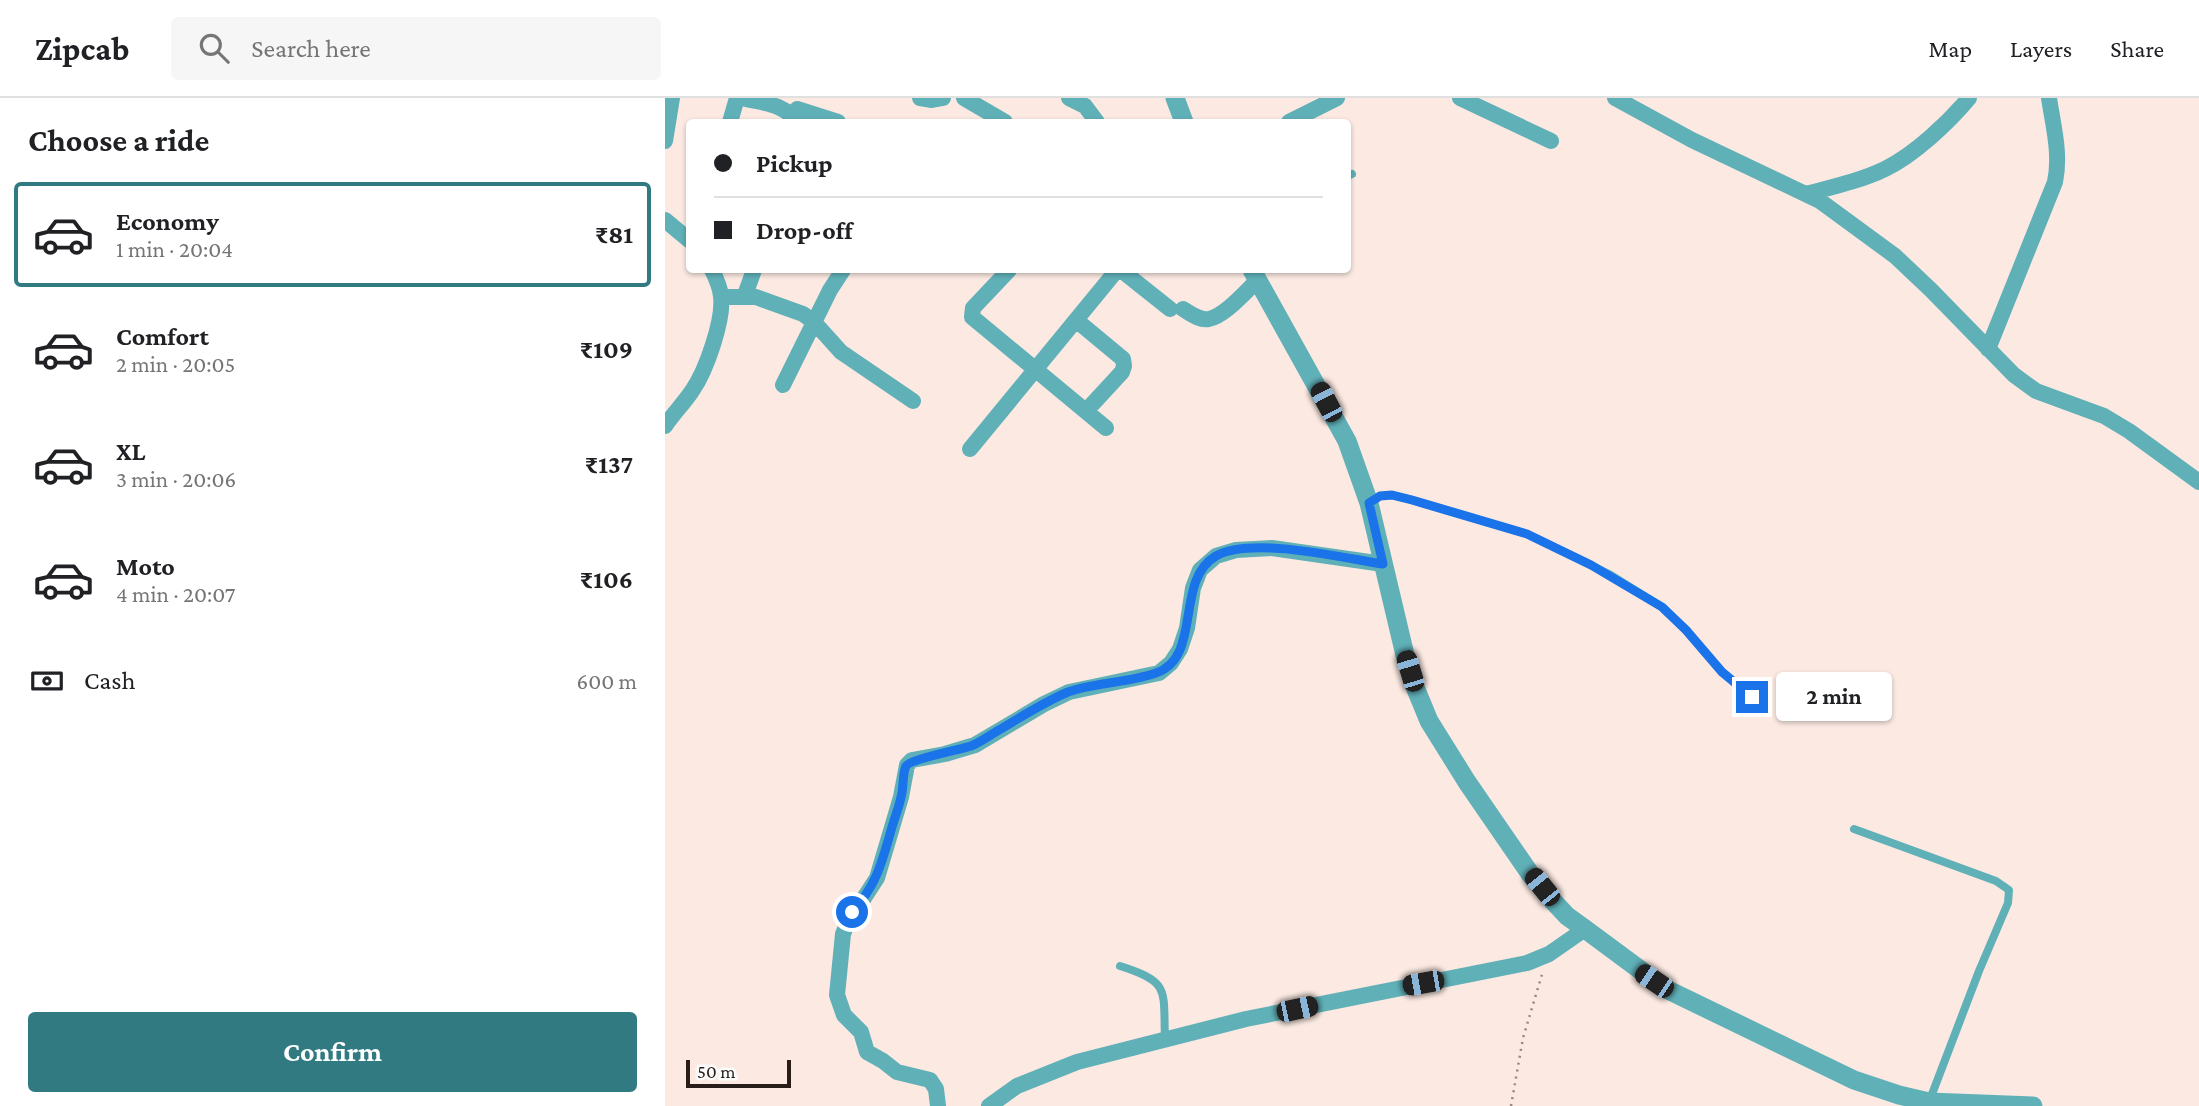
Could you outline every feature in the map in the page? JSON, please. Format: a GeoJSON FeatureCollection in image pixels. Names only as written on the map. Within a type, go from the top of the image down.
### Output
{"type":"FeatureCollection","features":[{"type":"Feature","properties":{"kind":"street"},"geometry":{"type":"LineString","coordinates":[[731,119],[737,98]]}},
{"type":"Feature","properties":{"kind":"street"},"geometry":{"type":"LineString","coordinates":[[743,98],[789,112],[826,119]]}},
{"type":"Feature","properties":{"kind":"street"},"geometry":{"type":"LineString","coordinates":[[920,98],[943,98]]}},
{"type":"Feature","properties":{"kind":"street"},"geometry":{"type":"LineString","coordinates":[[964,98],[1000,119]]}},
{"type":"Feature","properties":{"kind":"street"},"geometry":{"type":"LineString","coordinates":[[1069,98],[1085,106],[1095,119]]}},
{"type":"Feature","properties":{"kind":"street"},"geometry":{"type":"LineString","coordinates":[[1175,98],[1183,119]]}},
{"type":"Feature","properties":{"kind":"street"},"geometry":{"type":"LineString","coordinates":[[1295,119],[1337,98]]}},
{"type":"Feature","properties":{"kind":"street"},"geometry":{"type":"LineString","coordinates":[[1460,98],[1552,141]]}},
{"type":"Feature","properties":{"kind":"street"},"geometry":{"type":"LineString","coordinates":[[1615,98],[1635,102],[1692,140],[1806,194],[1846,219],[1895,256],[2014,375],[2036,391],[2104,416],[2199,482]]}},
{"type":"Feature","properties":{"kind":"street"},"geometry":{"type":"LineString","coordinates":[[1806,194],[1868,176],[1900,160],[1969,98]]}},
{"type":"Feature","properties":{"kind":"street"},"geometry":{"type":"LineString","coordinates":[[1988,349],[2058,170],[2057,144],[2049,98]]}},
{"type":"Feature","properties":{"kind":"street"},"geometry":{"type":"LineString","coordinates":[[665,141],[669,101]]}},
{"type":"Feature","properties":{"kind":"street"},"geometry":{"type":"LineString","coordinates":[[665,220],[686,233]]}},
{"type":"Feature","properties":{"kind":"street"},"geometry":{"type":"LineString","coordinates":[[665,426],[693,390],[713,341],[721,297],[713,273]]}},
{"type":"Feature","properties":{"kind":"street"},"geometry":{"type":"LineString","coordinates":[[745,295],[753,273]]}},
{"type":"Feature","properties":{"kind":"street"},"geometry":{"type":"LineString","coordinates":[[783,385],[837,273]]}},
{"type":"Feature","properties":{"kind":"street"},"geometry":{"type":"LineString","coordinates":[[1006,273],[973,308],[972,317],[1106,428]]}},
{"type":"Feature","properties":{"kind":"street"},"geometry":{"type":"LineString","coordinates":[[970,449],[1116,273]]}},
{"type":"Feature","properties":{"kind":"street"},"geometry":{"type":"LineString","coordinates":[[1123,273],[1177,309],[1208,320],[1220,315],[1255,275],[1347,441],[1369,503],[1405,655],[1429,721],[1450,757],[1531,875],[1567,915],[1650,978],[1693,1003],[1854,1080],[1929,1102],[2032,1106]]}},
{"type":"Feature","properties":{"kind":"street"},"geometry":{"type":"LineString","coordinates":[[721,297],[745,295],[791,309],[814,322],[841,352],[913,401]]}},
{"type":"Feature","properties":{"kind":"street"},"geometry":{"type":"LineString","coordinates":[[1076,320],[1123,359],[1124,366],[1122,372],[1086,411]]}},
{"type":"Feature","properties":{"kind":"street"},"geometry":{"type":"LineString","coordinates":[[938,1106],[936,1089],[930,1080],[897,1072],[883,1060],[867,1052],[860,1032],[844,1015],[837,995],[846,922],[877,878],[901,797],[907,765],[912,760],[975,745],[1069,692],[1159,673],[1171,663],[1180,649],[1187,628],[1193,588],[1200,570],[1216,556],[1235,550],[1272,548],[1383,564]]}},
{"type":"Feature","properties":{"kind":"street"},"geometry":{"type":"LineString","coordinates":[[989,1106],[1017,1086],[1077,1062],[1247,1019],[1527,964],[1549,954],[1584,929]]}},
{"type":"Feature","properties":{"kind":"lane"},"geometry":{"type":"LineString","coordinates":[[1369,503],[1380,496],[1392,495],[1527,534],[1566,552],[1609,574],[1662,607],[1722,672],[1752,697]]}},
{"type":"Feature","properties":{"kind":"lane"},"geometry":{"type":"LineString","coordinates":[[1854,829],[1996,881],[2009,890],[2008,903],[1929,1102]]}},
{"type":"Feature","properties":{"kind":"lane"},"geometry":{"type":"LineString","coordinates":[[1119,966],[1145,974],[1156,982],[1161,990],[1165,1040]]}},
{"type":"Feature","properties":{"kind":"path"},"geometry":{"type":"LineString","coordinates":[[1511,1106],[1523,1038],[1549,954]]}},
{"type":"Feature","properties":{"kind":"route"},"geometry":{"type":"LineString","coordinates":[[852,912],[877,878],[901,797],[907,765],[912,760],[975,745],[1069,692],[1159,673],[1171,663],[1180,649],[1187,628],[1193,588],[1200,570],[1216,556],[1235,550],[1272,548],[1383,564],[1369,503],[1380,496],[1392,495],[1412,500],[1527,534],[1609,574],[1662,607],[1722,672],[1752,697]]}}]}
